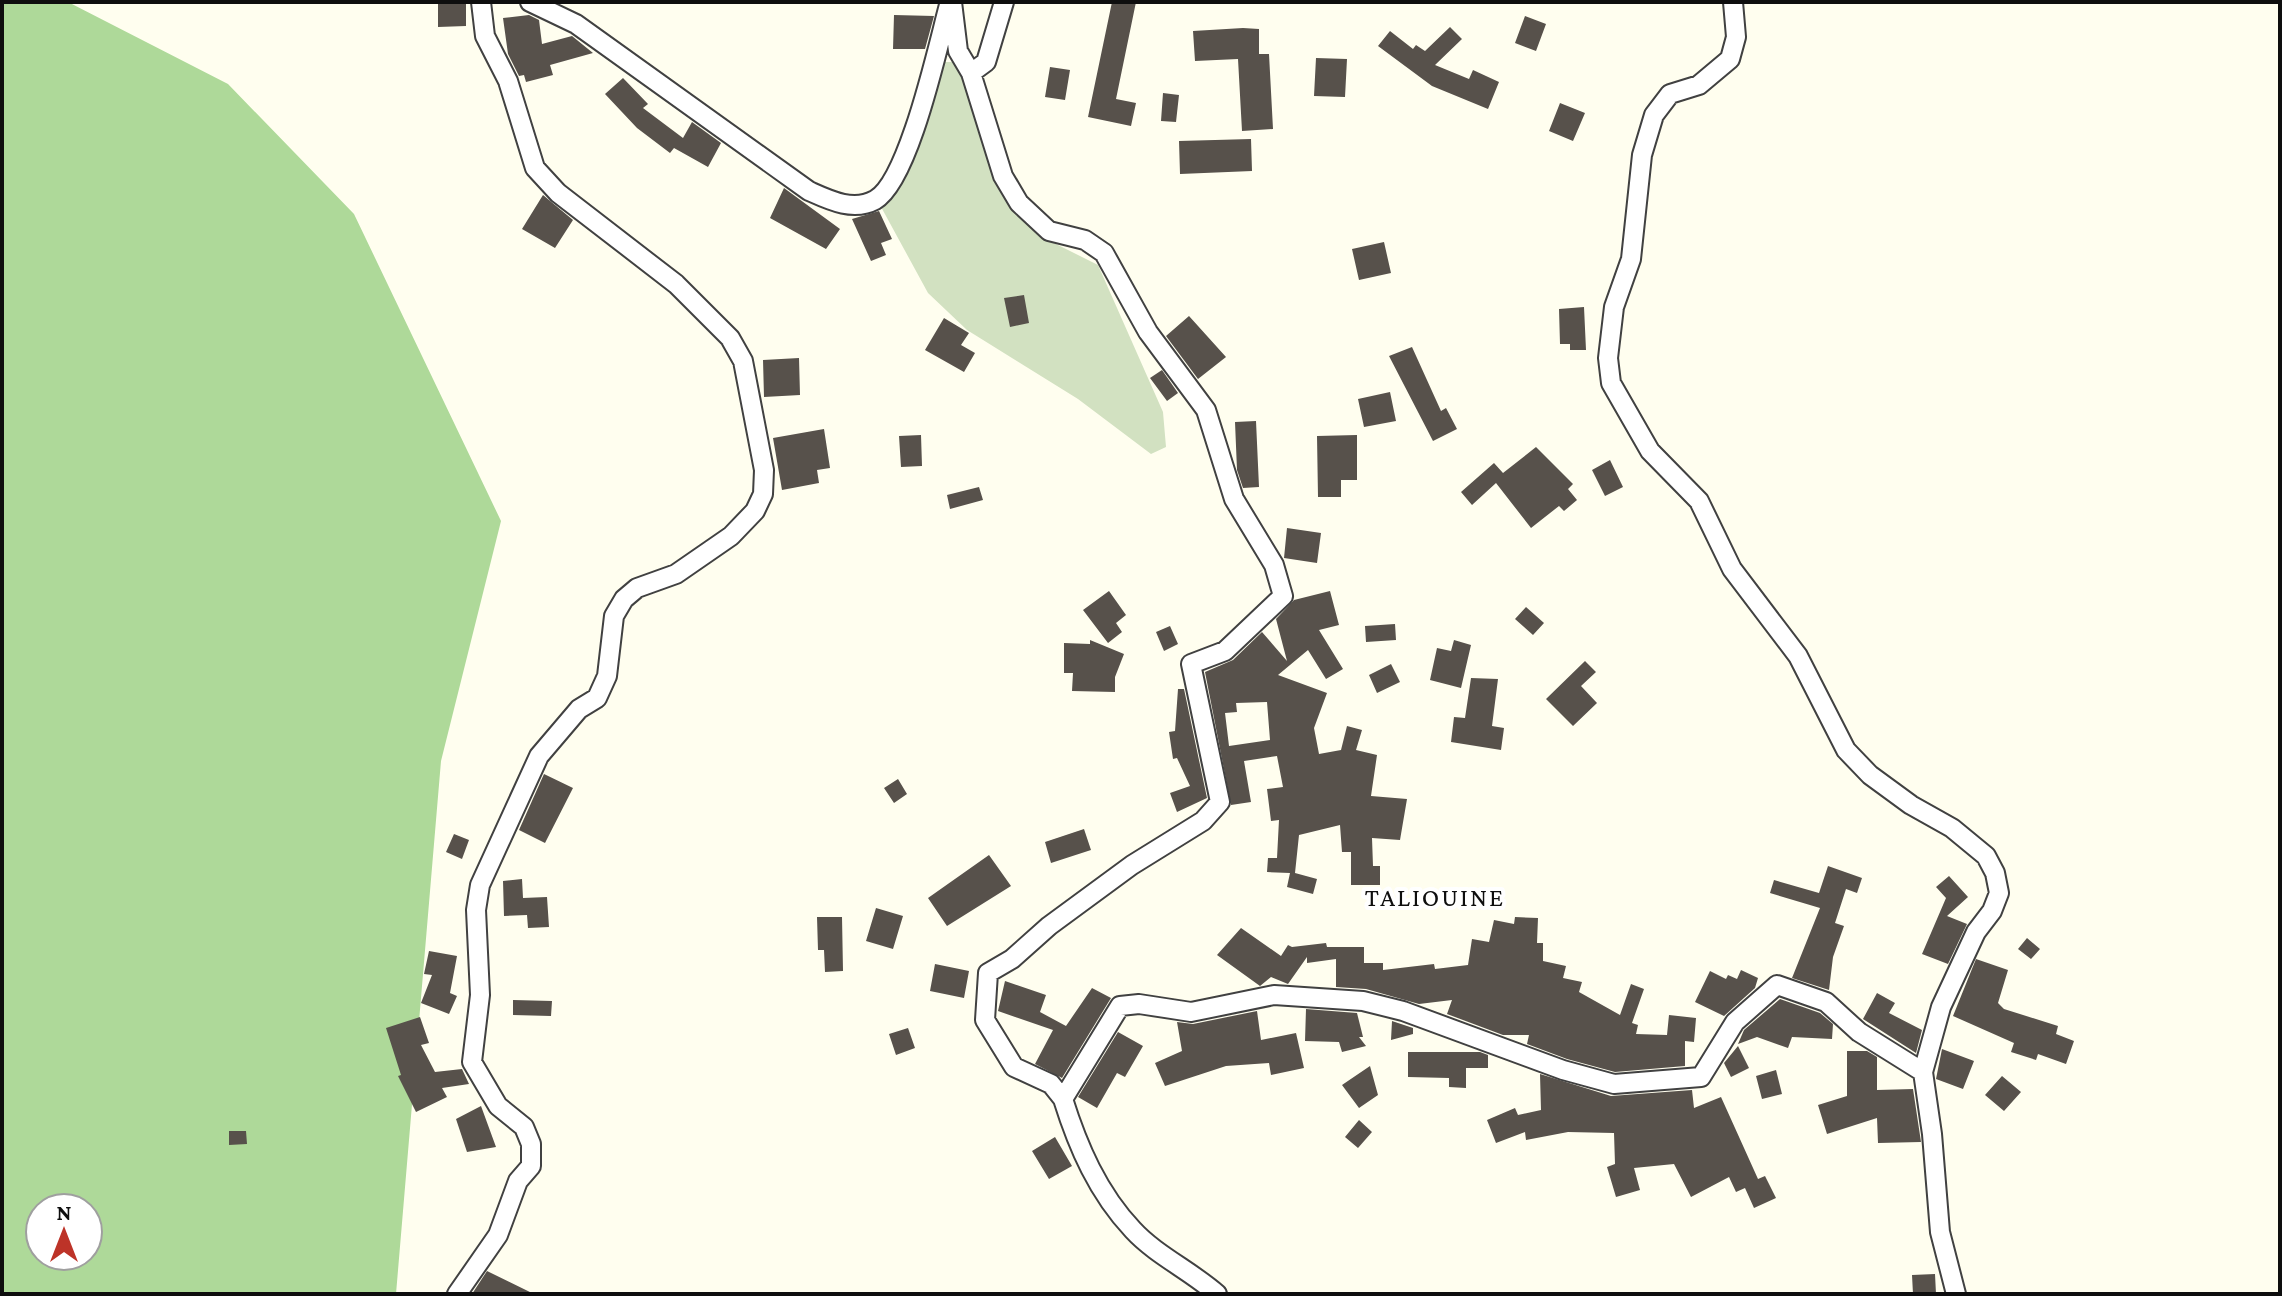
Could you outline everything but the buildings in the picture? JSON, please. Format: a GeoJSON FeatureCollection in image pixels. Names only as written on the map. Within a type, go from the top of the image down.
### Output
{"type":"FeatureCollection","features":[{"type":"Feature","properties":{"kind":"street"},"geometry":{"type":"LineString","coordinates":[[457,1294],[498,1235],[518,1181],[531,1166],[531,1144],[524,1127],[498,1106],[472,1062],[480,995],[476,910],[480,885],[539,756],[574,715],[597,698],[607,676],[614,616],[624,599],[637,588],[676,574],[731,536],[755,511],[763,494],[764,470],[743,361],[730,338],[676,284],[558,193],[535,168],[508,81],[485,36],[481,2]]}},
{"type":"Feature","properties":{"kind":"street"},"geometry":{"type":"LineString","coordinates":[[530,2],[576,24],[809,191],[836,203],[856,206],[876,200],[891,182],[910,148],[951,2]]}},
{"type":"Feature","properties":{"kind":"street"},"geometry":{"type":"LineString","coordinates":[[951,2],[958,51],[971,73],[1003,176],[1019,203],[1049,231],[1085,240],[1104,253],[1148,332],[1206,410],[1234,499],[1274,565],[1283,596],[1225,651],[1191,664],[1220,802],[1203,821],[1132,865],[1049,926],[1012,959],[988,973],[985,1020],[1014,1067],[1051,1084],[1063,1099],[1078,1147],[1107,1198],[1134,1232],[1217,1294]]}},
{"type":"Feature","properties":{"kind":"street"},"geometry":{"type":"LineString","coordinates":[[971,73],[986,62],[1004,2]]}},
{"type":"Feature","properties":{"kind":"street"},"geometry":{"type":"LineString","coordinates":[[1733,2],[1736,37],[1730,59],[1699,85],[1670,94],[1654,115],[1642,155],[1631,259],[1614,307],[1608,358],[1611,383],[1650,451],[1699,501],[1732,569],[1798,656],[1846,750],[1870,775],[1952,828],[1986,856],[1995,873],[1999,893],[1992,911],[1976,932],[1941,1007],[1923,1072],[1940,1232],[1956,1294]]}},
{"type":"Feature","properties":{"kind":"street"},"geometry":{"type":"LineString","coordinates":[[1063,1099],[1120,1006],[1139,1004],[1191,1012],[1274,995],[1363,1001],[1403,1011],[1563,1070],[1614,1084],[1701,1077],[1735,1022],[1777,985],[1826,1002],[1859,1032],[1923,1072]]}},
{"type":"Feature","properties":{"kind":"green space"},"geometry":{"type":"Polygon","coordinates":[[[2,2],[68,2],[228,84],[354,214],[501,521],[441,761],[396,1294],[2,1294],[2,2]]]}},
{"type":"Feature","properties":{"kind":"green space"},"geometry":{"type":"Polygon","coordinates":[[[941,62],[955,62],[964,75],[1010,208],[1054,243],[1098,265],[1163,412],[1166,447],[1151,454],[1078,399],[967,330],[928,293],[880,205],[912,163],[941,62]]]}},
{"type":"Feature","properties":{"kind":"district","name":"TALIOUINE"},"geometry":{"type":"Point","coordinates":[1435,897]}}]}
